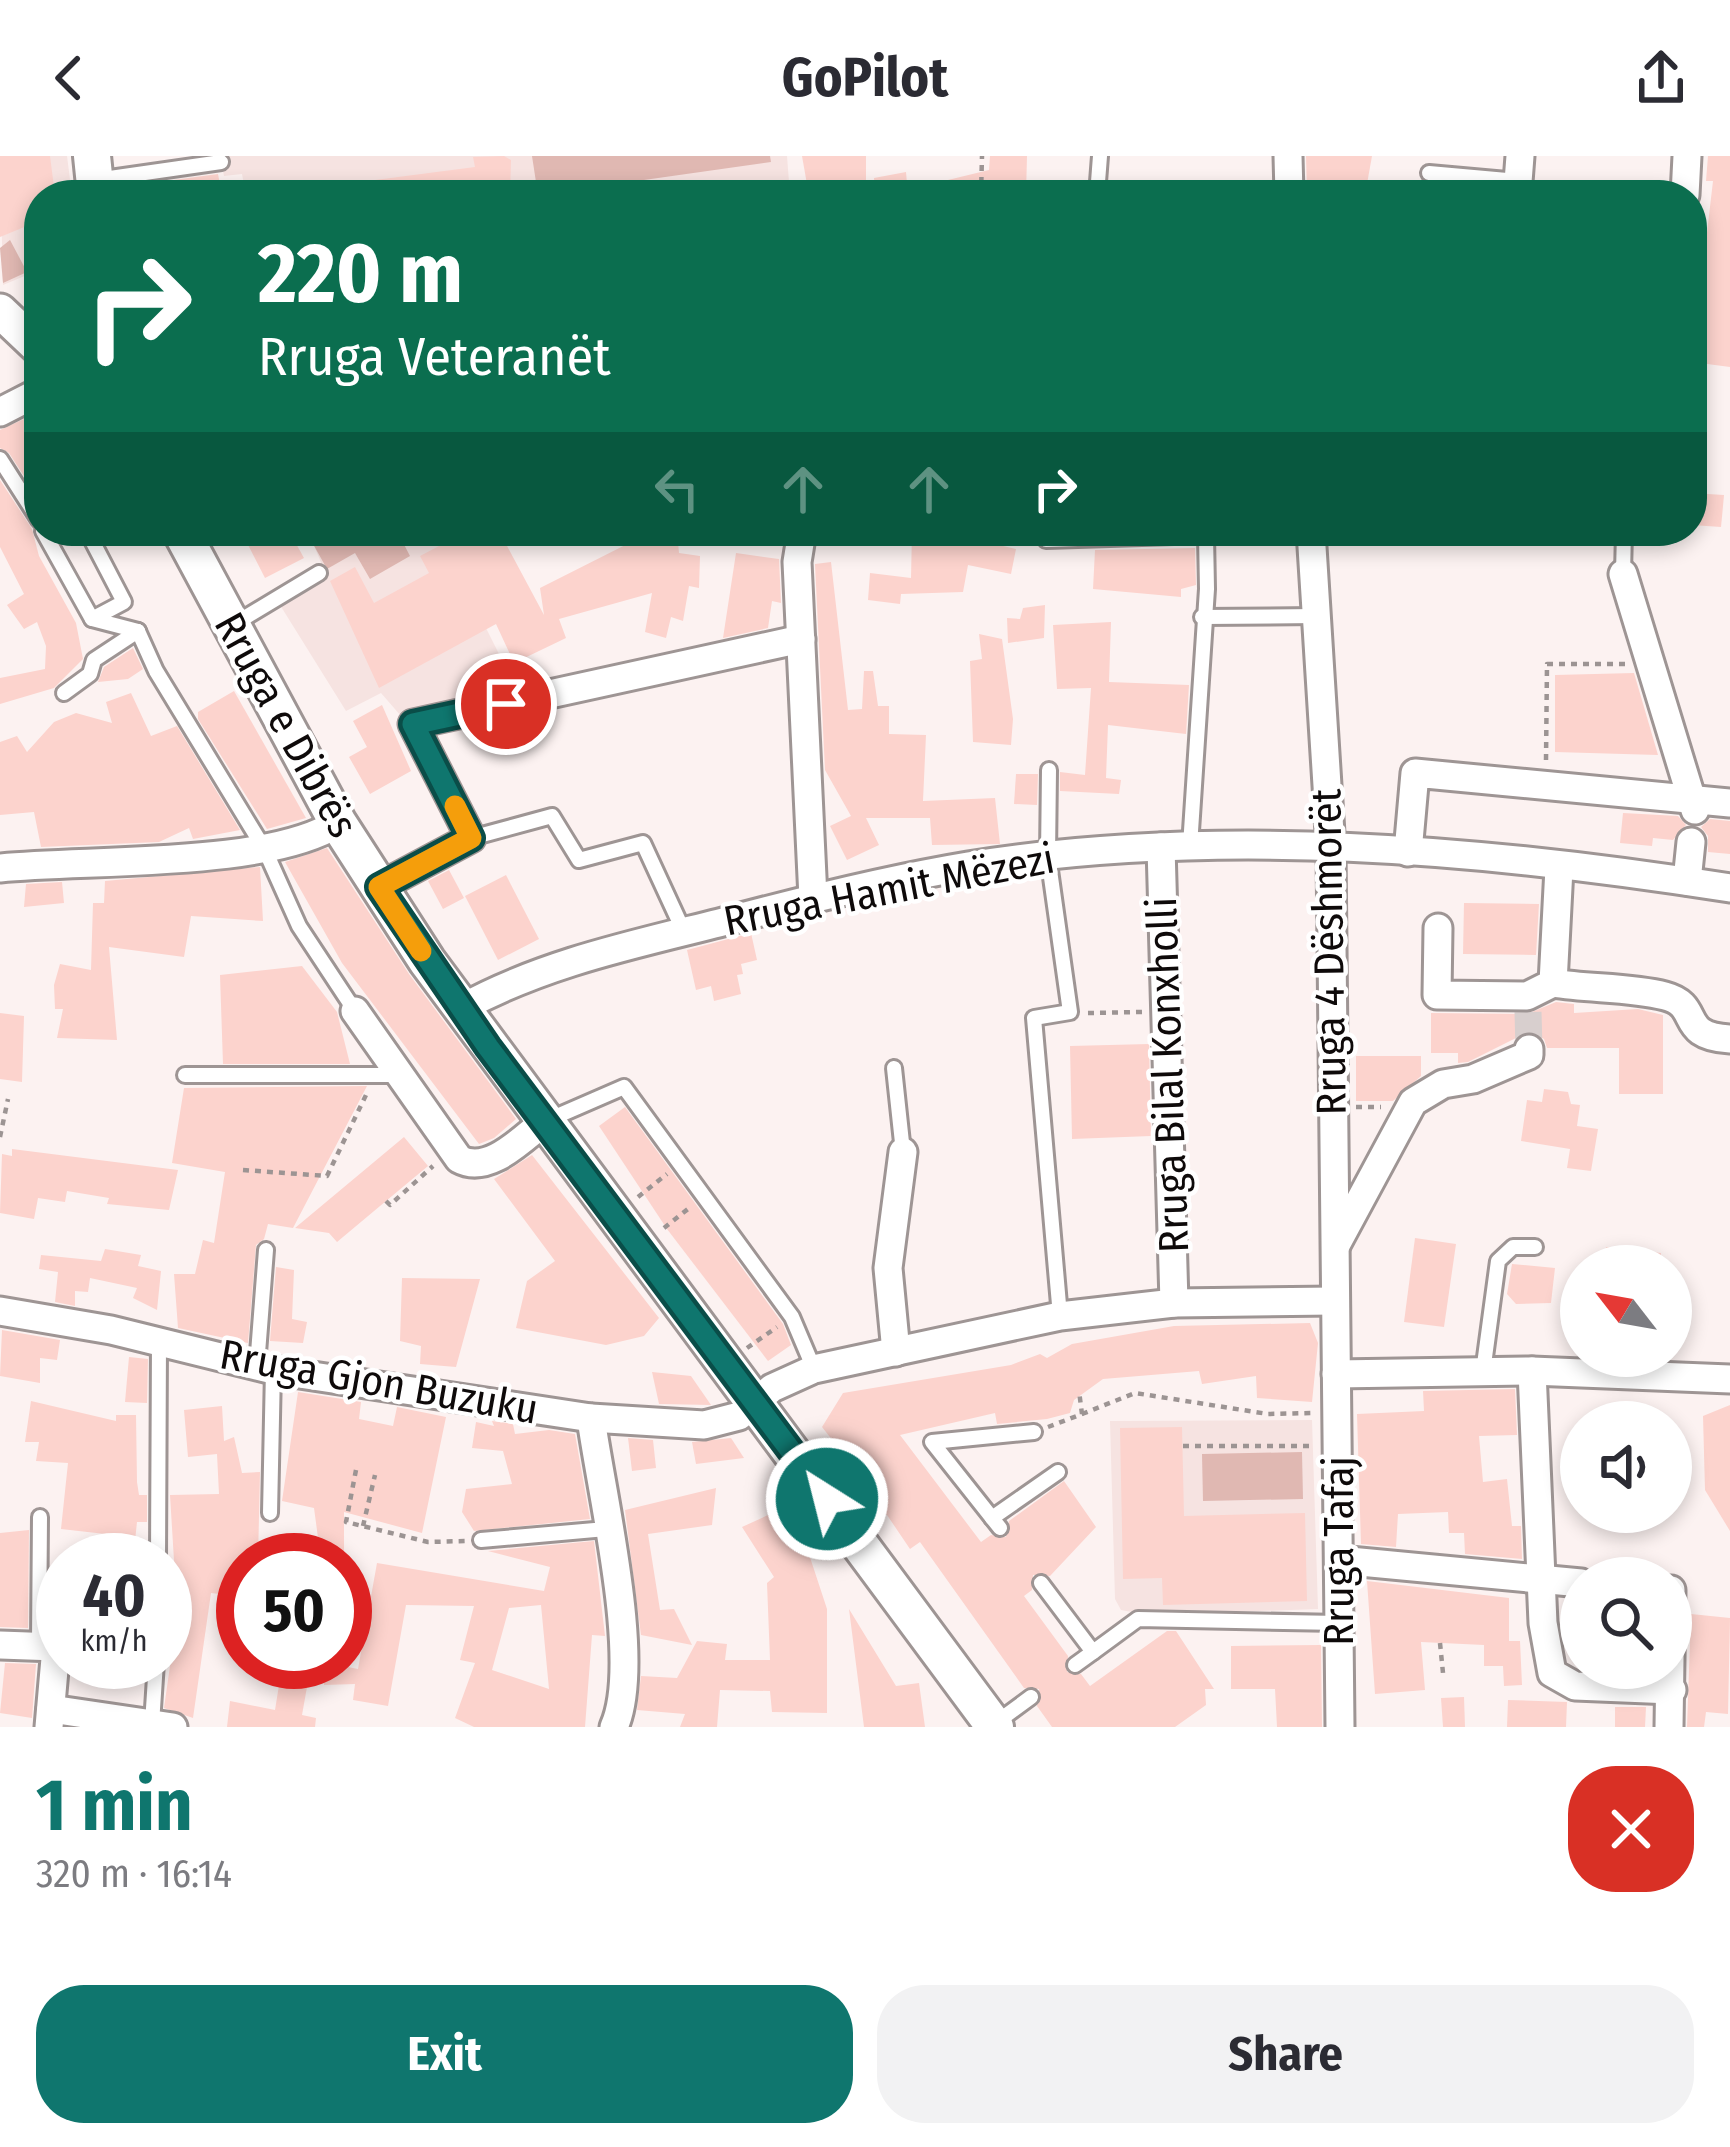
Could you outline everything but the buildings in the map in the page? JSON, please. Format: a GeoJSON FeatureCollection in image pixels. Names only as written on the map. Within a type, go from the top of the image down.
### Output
{"type":"FeatureCollection","features":[{"type":"Feature","properties":{"kind":"main road","name":"Rruga e Dibrës"},"geometry":{"type":"LineString","coordinates":[[189,546],[338,823],[460,1009],[994,1726]]}},
{"type":"Feature","properties":{"kind":"street"},"geometry":{"type":"LineString","coordinates":[[0,310],[24,333]]}},
{"type":"Feature","properties":{"kind":"street"},"geometry":{"type":"LineString","coordinates":[[800,546],[812,898]]}},
{"type":"Feature","properties":{"kind":"street","name":"Rruga 4 Dëshmorët"},"geometry":{"type":"LineString","coordinates":[[1312,546],[1331,849],[1336,1374]]}},
{"type":"Feature","properties":{"kind":"street"},"geometry":{"type":"LineString","coordinates":[[1623,574],[1695,804]]}},
{"type":"Feature","properties":{"kind":"street"},"geometry":{"type":"LineString","coordinates":[[379,887],[471,838],[413,724],[801,640]]}},
{"type":"Feature","properties":{"kind":"street"},"geometry":{"type":"LineString","coordinates":[[1408,852],[1415,773],[1695,804],[1730,803]]}},
{"type":"Feature","properties":{"kind":"street"},"geometry":{"type":"LineString","coordinates":[[0,868],[265,850],[317,836],[338,823]]}},
{"type":"Feature","properties":{"kind":"street"},"geometry":{"type":"LineString","coordinates":[[1687,881],[1691,842]]}},
{"type":"Feature","properties":{"kind":"street","name":"Rruga Hamit Mëzezi"},"geometry":{"type":"LineString","coordinates":[[460,1009],[572,961],[812,898],[1048,856],[1190,846],[1408,852],[1730,888]]}},
{"type":"Feature","properties":{"kind":"street","name":"Rruga Bilal Konxholli"},"geometry":{"type":"LineString","coordinates":[[1160,848],[1174,1303]]}},
{"type":"Feature","properties":{"kind":"street"},"geometry":{"type":"LineString","coordinates":[[1536,997],[1559,868]]}},
{"type":"Feature","properties":{"kind":"street"},"geometry":{"type":"LineString","coordinates":[[1438,928],[1438,995],[1664,996],[1682,1006],[1695,1031],[1706,1038],[1730,1039]]}},
{"type":"Feature","properties":{"kind":"street"},"geometry":{"type":"LineString","coordinates":[[355,1011],[387,1075],[471,1166],[487,1163],[544,1122]]}},
{"type":"Feature","properties":{"kind":"street"},"geometry":{"type":"LineString","coordinates":[[1334,1249],[1409,1107],[1427,1091],[1473,1079],[1529,1054],[1528,1048]]}},
{"type":"Feature","properties":{"kind":"street"},"geometry":{"type":"LineString","coordinates":[[896,1352],[888,1268],[903,1152]]}},
{"type":"Feature","properties":{"kind":"street","name":"Rruga Gjon Buzuku"},"geometry":{"type":"LineString","coordinates":[[0,1311],[265,1368],[591,1418],[704,1425],[740,1416],[772,1388],[814,1370],[1060,1316],[1174,1303],[1334,1301]]}},
{"type":"Feature","properties":{"kind":"street"},"geometry":{"type":"LineString","coordinates":[[1532,1371],[1548,1663],[1559,1681],[1672,1690],[1669,1727]]}},
{"type":"Feature","properties":{"kind":"street"},"geometry":{"type":"LineString","coordinates":[[1336,1374],[1532,1371],[1730,1379]]}},
{"type":"Feature","properties":{"kind":"street","name":"Rruga Tafaj"},"geometry":{"type":"LineString","coordinates":[[1336,1374],[1340,1727]]}},
{"type":"Feature","properties":{"kind":"street"},"geometry":{"type":"LineString","coordinates":[[591,1418],[624,1643],[623,1703],[614,1727]]}},
{"type":"Feature","properties":{"kind":"street"},"geometry":{"type":"LineString","coordinates":[[1339,1560],[1560,1581]]}},
{"type":"Feature","properties":{"kind":"street"},"geometry":{"type":"LineString","coordinates":[[0,1645],[36,1643]]}},
{"type":"Feature","properties":{"kind":"street"},"geometry":{"type":"LineString","coordinates":[[50,1718],[163,1725]]}},
{"type":"Feature","properties":{"kind":"lane"},"geometry":{"type":"LineString","coordinates":[[94,177],[221,162]]}},
{"type":"Feature","properties":{"kind":"lane"},"geometry":{"type":"LineString","coordinates":[[1429,173],[1518,178]]}},
{"type":"Feature","properties":{"kind":"lane"},"geometry":{"type":"LineString","coordinates":[[0,459],[14,496],[24,507]]}},
{"type":"Feature","properties":{"kind":"lane"},"geometry":{"type":"LineString","coordinates":[[51,546],[92,619],[138,631]]}},
{"type":"Feature","properties":{"kind":"lane"},"geometry":{"type":"LineString","coordinates":[[92,619],[124,602],[95,546]]}},
{"type":"Feature","properties":{"kind":"lane"},"geometry":{"type":"LineString","coordinates":[[1190,846],[1205,546]]}},
{"type":"Feature","properties":{"kind":"lane"},"geometry":{"type":"LineString","coordinates":[[1623,574],[1624,546]]}},
{"type":"Feature","properties":{"kind":"lane"},"geometry":{"type":"LineString","coordinates":[[230,626],[319,573]]}},
{"type":"Feature","properties":{"kind":"lane"},"geometry":{"type":"LineString","coordinates":[[1202,617],[1317,616]]}},
{"type":"Feature","properties":{"kind":"lane"},"geometry":{"type":"LineString","coordinates":[[64,693],[90,674],[94,660],[138,631]]}},
{"type":"Feature","properties":{"kind":"lane"},"geometry":{"type":"LineString","coordinates":[[138,631],[156,671],[265,850],[299,926],[355,1011]]}},
{"type":"Feature","properties":{"kind":"lane"},"geometry":{"type":"LineString","coordinates":[[1049,770],[1048,856],[1070,1012],[1034,1018],[1060,1316]]}},
{"type":"Feature","properties":{"kind":"lane"},"geometry":{"type":"LineString","coordinates":[[471,838],[552,816],[579,860],[643,843],[684,932]]}},
{"type":"Feature","properties":{"kind":"lane"},"geometry":{"type":"LineString","coordinates":[[894,1068],[903,1152]]}},
{"type":"Feature","properties":{"kind":"lane"},"geometry":{"type":"LineString","coordinates":[[185,1075],[387,1075]]}},
{"type":"Feature","properties":{"kind":"lane"},"geometry":{"type":"LineString","coordinates":[[544,1122],[624,1087],[792,1317],[814,1370]]}},
{"type":"Feature","properties":{"kind":"lane"},"geometry":{"type":"LineString","coordinates":[[1484,1372],[1498,1261],[1514,1247],[1535,1247]]}},
{"type":"Feature","properties":{"kind":"lane"},"geometry":{"type":"LineString","coordinates":[[266,1250],[270,1513]]}},
{"type":"Feature","properties":{"kind":"lane"},"geometry":{"type":"LineString","coordinates":[[158,1533],[159,1342]]}},
{"type":"Feature","properties":{"kind":"lane"},"geometry":{"type":"LineString","coordinates":[[1034,1432],[932,1442],[996,1523],[1058,1472]]}},
{"type":"Feature","properties":{"kind":"lane"},"geometry":{"type":"LineString","coordinates":[[40,1517],[40,1533]]}},
{"type":"Feature","properties":{"kind":"lane"},"geometry":{"type":"LineString","coordinates":[[482,1540],[606,1529]]}},
{"type":"Feature","properties":{"kind":"lane"},"geometry":{"type":"LineString","coordinates":[[1041,1583],[1093,1652]]}},
{"type":"Feature","properties":{"kind":"lane"},"geometry":{"type":"LineString","coordinates":[[1075,1665],[1138,1619],[1339,1622]]}},
{"type":"Feature","properties":{"kind":"lane"},"geometry":{"type":"LineString","coordinates":[[159,1689],[163,1725]]}},
{"type":"Feature","properties":{"kind":"lane"},"geometry":{"type":"LineString","coordinates":[[994,1726],[1031,1697]]}},
{"type":"Feature","properties":{"kind":"path"},"geometry":{"type":"LineString","coordinates":[[1545,784],[1547,664],[1648,664]]}},
{"type":"Feature","properties":{"kind":"path"},"geometry":{"type":"LineString","coordinates":[[1070,1012],[1166,1010]]}},
{"type":"Feature","properties":{"kind":"path"},"geometry":{"type":"LineString","coordinates":[[243,1170],[327,1175],[387,1075]]}},
{"type":"Feature","properties":{"kind":"path"},"geometry":{"type":"LineString","coordinates":[[0,1137],[8,1099]]}},
{"type":"Feature","properties":{"kind":"path"},"geometry":{"type":"LineString","coordinates":[[1333,1107],[1409,1107]]}},
{"type":"Feature","properties":{"kind":"path"},"geometry":{"type":"LineString","coordinates":[[386,1201],[390,1205],[434,1168],[431,1160],[450,1146]]}},
{"type":"Feature","properties":{"kind":"path"},"geometry":{"type":"LineString","coordinates":[[629,1203],[681,1164]]}},
{"type":"Feature","properties":{"kind":"path"},"geometry":{"type":"LineString","coordinates":[[655,1235],[705,1196]]}},
{"type":"Feature","properties":{"kind":"path"},"geometry":{"type":"LineString","coordinates":[[744,1351],[792,1317]]}},
{"type":"Feature","properties":{"kind":"path"},"geometry":{"type":"LineString","coordinates":[[1079,1390],[1082,1414]]}},
{"type":"Feature","properties":{"kind":"path"},"geometry":{"type":"LineString","coordinates":[[1034,1432],[1136,1393],[1243,1406],[1268,1414],[1314,1413]]}},
{"type":"Feature","properties":{"kind":"path"},"geometry":{"type":"LineString","coordinates":[[1183,1446],[1313,1446]]}},
{"type":"Feature","properties":{"kind":"path"},"geometry":{"type":"LineString","coordinates":[[356,1470],[346,1522],[451,1543]]}},
{"type":"Feature","properties":{"kind":"path"},"geometry":{"type":"LineString","coordinates":[[363,1526],[375,1474]]}},
{"type":"Feature","properties":{"kind":"path"},"geometry":{"type":"LineString","coordinates":[[1440,1643],[1443,1673]]}},
{"type":"Feature","properties":{"kind":"shaded area"},"geometry":{"type":"Polygon","coordinates":[[[0,156],[67,156],[70,180],[24,180],[24,276],[3,285],[0,156]]]}},
{"type":"Feature","properties":{"kind":"shaded area"},"geometry":{"type":"Polygon","coordinates":[[[220,156],[787,156],[789,180],[243,180],[242,174],[224,176],[220,156]]]}},
{"type":"Feature","properties":{"kind":"shaded area"},"geometry":{"type":"Polygon","coordinates":[[[532,156],[770,156],[771,162],[644,180],[536,180],[532,156]]]}},
{"type":"Feature","properties":{"kind":"shaded area"},"geometry":{"type":"Polygon","coordinates":[[[10,240],[24,266],[24,273],[3,283],[0,248],[10,240]]]}},
{"type":"Feature","properties":{"kind":"shaded area"},"geometry":{"type":"Polygon","coordinates":[[[314,546],[495,546],[479,614],[519,694],[401,716],[381,693],[346,711],[280,605],[327,577],[314,546]]]}},
{"type":"Feature","properties":{"kind":"shaded area"},"geometry":{"type":"Polygon","coordinates":[[[314,546],[405,546],[410,556],[370,579],[355,553],[327,569],[314,546]]]}},
{"type":"Feature","properties":{"kind":"shaded area"},"geometry":{"type":"Polygon","coordinates":[[[1312,1420],[1318,1609],[1148,1615],[1121,1610],[1115,1599],[1110,1421],[1312,1420]]]}},
{"type":"Feature","properties":{"kind":"shaded area"},"geometry":{"type":"Polygon","coordinates":[[[1302,1452],[1303,1499],[1203,1501],[1202,1454],[1302,1452]]]}},
{"type":"Feature","properties":{"kind":"tunnel"},"geometry":{"type":"LineString","coordinates":[[1528,1012],[1529,1049]]}},
{"type":"Feature","properties":{"kind":"slow traffic"},"geometry":{"type":"LineString","coordinates":[[421,951],[379,887],[471,838],[455,806]]}},
{"type":"Feature","properties":{"kind":"route"},"geometry":{"type":"LineString","coordinates":[[506,704],[413,724],[471,838],[379,887],[488,1047],[827,1499]]}}]}
